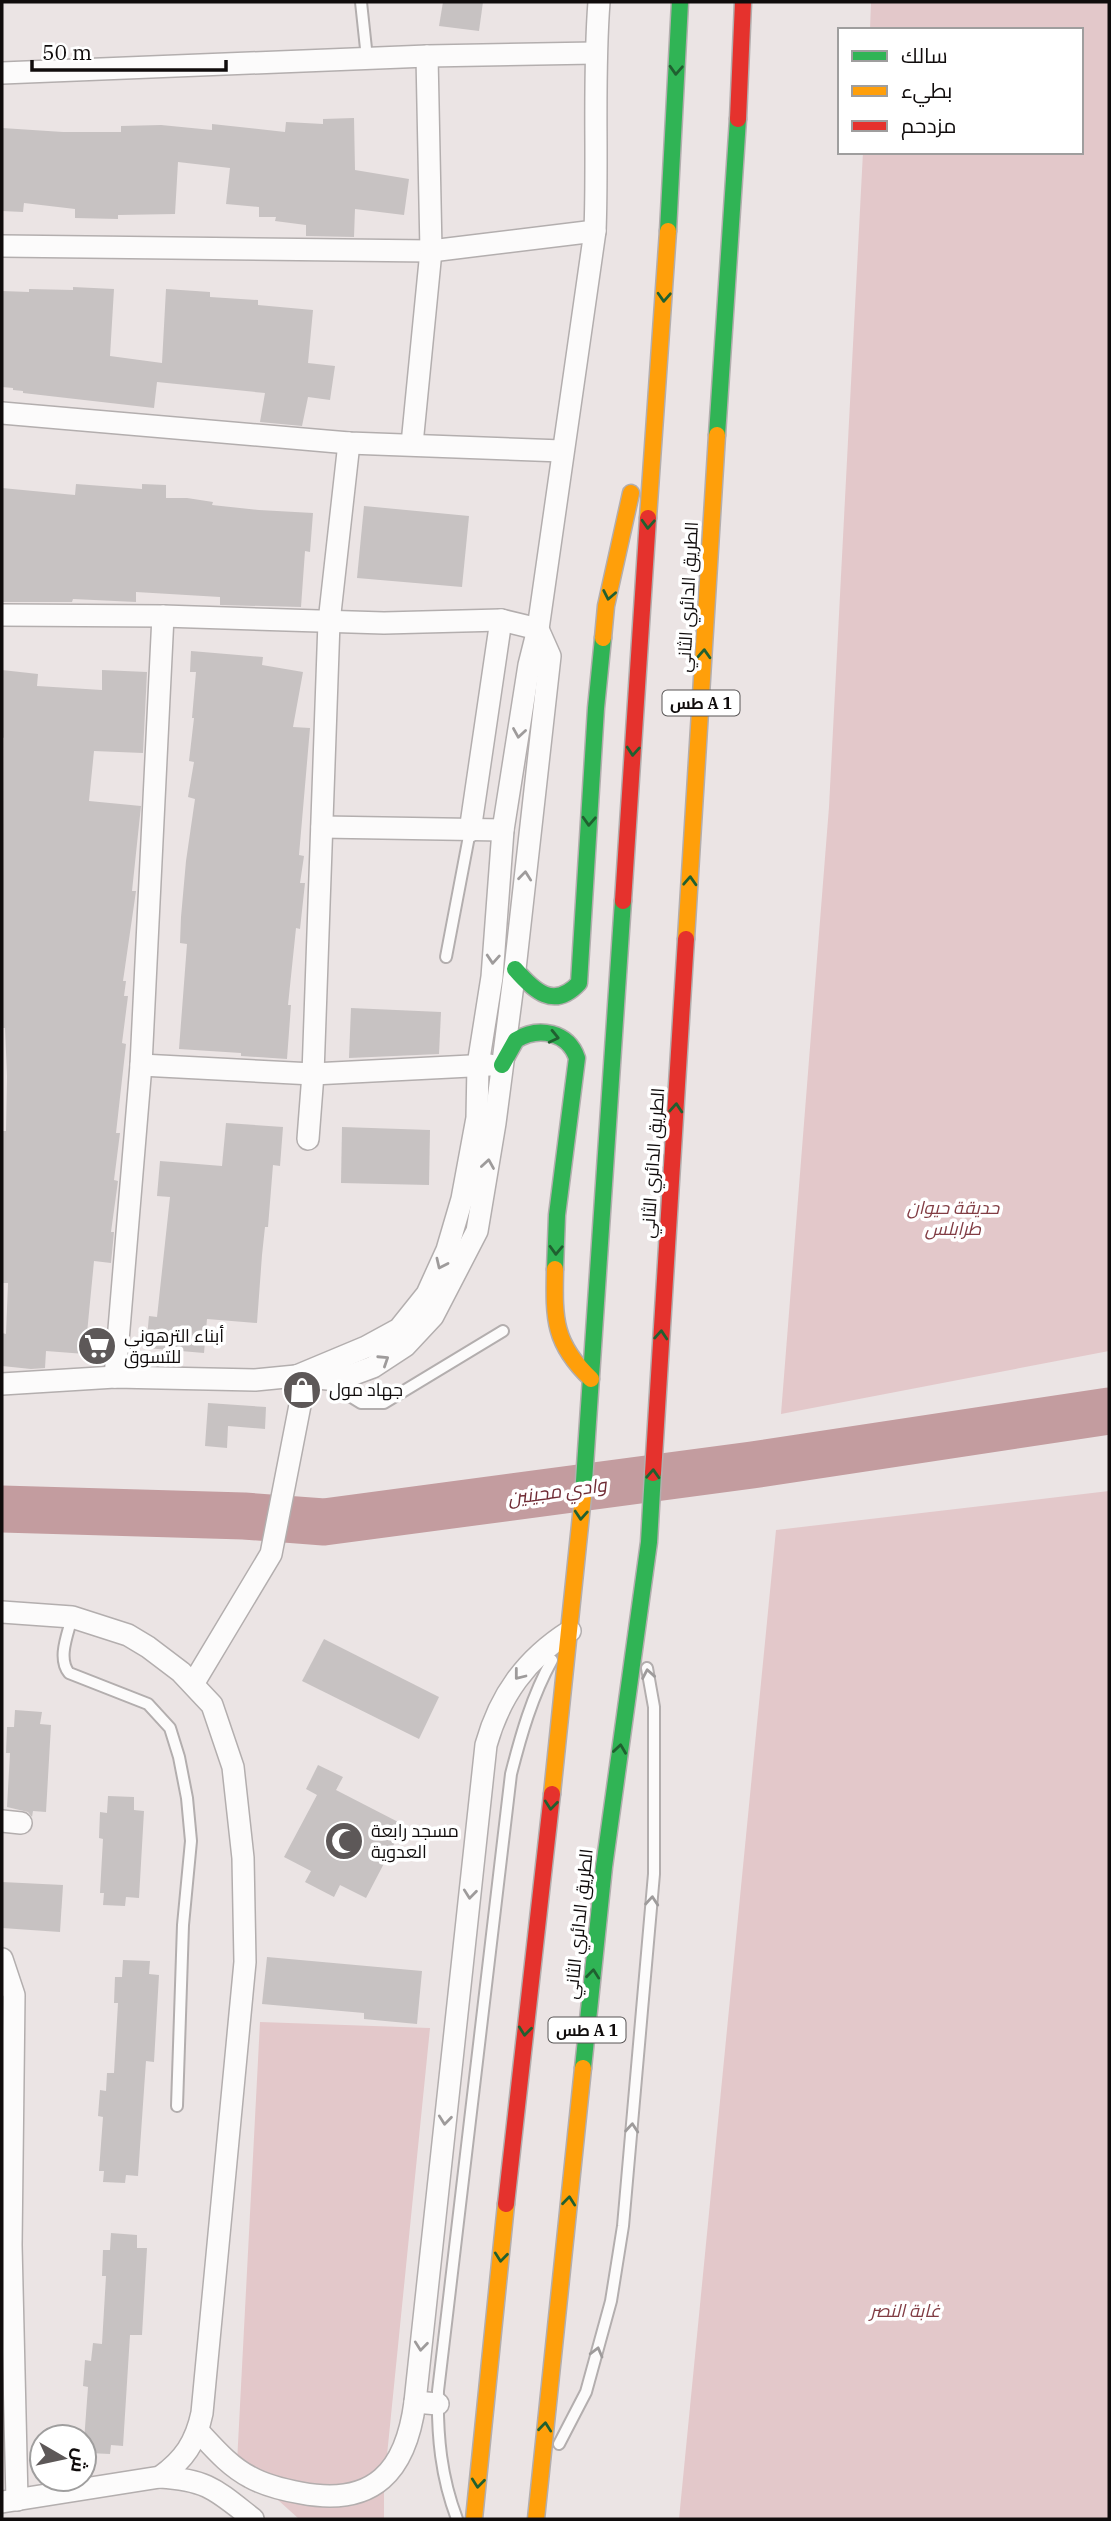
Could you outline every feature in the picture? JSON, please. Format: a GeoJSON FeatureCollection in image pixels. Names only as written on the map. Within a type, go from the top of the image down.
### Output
{"type":"FeatureCollection","features":[{"type":"Feature","properties":{"kind":"highway","name":"طس A 1"},"geometry":{"type":"LineString","coordinates":[[474,2519],[579,1542],[652,435],[662,338],[680,2]]}},
{"type":"Feature","properties":{"kind":"highway","name":"الطريق الدائري الثاني"},"geometry":{"type":"LineString","coordinates":[[536,2519],[604,1867],[649,1542],[717,431],[736,176],[743,2]]}},
{"type":"Feature","properties":{"kind":"highway"},"geometry":{"type":"LineString","coordinates":[[515,969],[537,993],[548,996],[562,996],[573,992],[579,984],[596,708],[606,606],[630,495],[652,435]]}},
{"type":"Feature","properties":{"kind":"highway"},"geometry":{"type":"LineString","coordinates":[[502,1065],[515,1041],[527,1035],[556,1035],[573,1047],[577,1058],[557,1215],[554,1315],[556,1331],[571,1360],[591,1379]]}},
{"type":"Feature","properties":{"kind":"street"},"geometry":{"type":"LineString","coordinates":[[296,1376],[366,1347],[399,1329],[427,1294],[447,1250],[462,1199],[477,1118],[478,1065],[492,977],[503,830],[529,665],[538,629],[595,231],[595,53],[599,2]]}},
{"type":"Feature","properties":{"kind":"street"},"geometry":{"type":"LineString","coordinates":[[2,72],[427,56],[595,53]]}},
{"type":"Feature","properties":{"kind":"street"},"geometry":{"type":"LineString","coordinates":[[412,444],[431,251],[427,56]]}},
{"type":"Feature","properties":{"kind":"street"},"geometry":{"type":"LineString","coordinates":[[2,246],[431,251],[595,231]]}},
{"type":"Feature","properties":{"kind":"street"},"geometry":{"type":"LineString","coordinates":[[2,413],[349,443],[562,451]]}},
{"type":"Feature","properties":{"kind":"street"},"geometry":{"type":"LineString","coordinates":[[308,1139],[313,1074],[329,622],[349,443]]}},
{"type":"Feature","properties":{"kind":"street"},"geometry":{"type":"LineString","coordinates":[[2,615],[163,616],[384,623],[500,620],[538,629]]}},
{"type":"Feature","properties":{"kind":"street"},"geometry":{"type":"LineString","coordinates":[[115,1377],[141,1065],[163,616]]}},
{"type":"Feature","properties":{"kind":"street"},"geometry":{"type":"LineString","coordinates":[[470,831],[500,620]]}},
{"type":"Feature","properties":{"kind":"street"},"geometry":{"type":"LineString","coordinates":[[2,1384],[115,1377],[255,1380],[296,1376],[338,1380],[373,1367],[405,1346],[433,1316],[477,1231],[495,1123],[550,670],[550,656],[538,629]]}},
{"type":"Feature","properties":{"kind":"street"},"geometry":{"type":"LineString","coordinates":[[322,827],[503,830]]}},
{"type":"Feature","properties":{"kind":"street"},"geometry":{"type":"LineString","coordinates":[[141,1065],[313,1074],[502,1065]]}},
{"type":"Feature","properties":{"kind":"street"},"geometry":{"type":"LineString","coordinates":[[193,1684],[271,1554],[301,1400],[296,1376]]}},
{"type":"Feature","properties":{"kind":"street"},"geometry":{"type":"LineString","coordinates":[[2,1612],[72,1617],[128,1635],[181,1672],[212,1705],[233,1767],[243,1858],[245,1962],[202,2413],[198,2431],[189,2449],[176,2465],[160,2477]]}},
{"type":"Feature","properties":{"kind":"street"},"geometry":{"type":"LineString","coordinates":[[198,2431],[233,2466],[251,2478],[290,2491],[335,2498],[365,2489],[390,2472],[400,2459],[412,2427],[486,1745],[499,1707],[520,1672],[551,1643],[570,1631]]}},
{"type":"Feature","properties":{"kind":"street"},"geometry":{"type":"LineString","coordinates":[[2,1959],[14,1995],[6,2245],[9,2501],[160,2477],[190,2479],[226,2496],[245,2519]]}},
{"type":"Feature","properties":{"kind":"street"},"geometry":{"type":"LineString","coordinates":[[415,2402],[438,2404]]}},
{"type":"Feature","properties":{"kind":"lane"},"geometry":{"type":"LineString","coordinates":[[362,2],[368,58]]}},
{"type":"Feature","properties":{"kind":"lane"},"geometry":{"type":"LineString","coordinates":[[446,957],[470,831]]}},
{"type":"Feature","properties":{"kind":"lane"},"geometry":{"type":"LineString","coordinates":[[338,1380],[348,1395],[361,1403],[384,1402],[503,1331]]}},
{"type":"Feature","properties":{"kind":"lane"},"geometry":{"type":"LineString","coordinates":[[72,1617],[64,1667],[69,1673],[148,1704],[170,1728],[179,1757],[187,1798],[191,1841],[183,1926],[177,2106]]}},
{"type":"Feature","properties":{"kind":"lane"},"geometry":{"type":"LineString","coordinates":[[540,2480],[586,2392],[611,2301],[623,2226],[654,1874],[654,1707],[639,1620]]}},
{"type":"Feature","properties":{"kind":"lane"},"geometry":{"type":"LineString","coordinates":[[457,2519],[442,2471],[438,2445],[438,2404],[511,1774],[520,1736],[534,1700],[550,1664],[570,1631]]}},
{"type":"Feature","properties":{"kind":"green space","name":"حديقة حيوان طرابلس"},"geometry":{"type":"Polygon","coordinates":[[[871,2],[1109,2],[1109,1351],[781,1414],[829,807],[863,154],[1083,154],[1083,28],[870,28],[871,2]]]}},
{"type":"Feature","properties":{"kind":"green space","name":"غابة النصر"},"geometry":{"type":"Polygon","coordinates":[[[1109,1491],[1109,2519],[679,2519],[776,1530],[1109,1491]]]}},
{"type":"Feature","properties":{"kind":"green space"},"geometry":{"type":"Polygon","coordinates":[[[260,2022],[430,2028],[384,2485],[384,2519],[299,2519],[237,2463],[260,2022]]]}},
{"type":"Feature","properties":{"kind":"building"},"geometry":{"type":"Polygon","coordinates":[[[443,2],[483,2],[479,31],[439,26],[443,2]]]}},
{"type":"Feature","properties":{"kind":"building"},"geometry":{"type":"Polygon","coordinates":[[[354,118],[355,170],[409,179],[404,215],[355,209],[354,237],[306,236],[306,225],[275,221],[276,217],[259,217],[259,207],[226,204],[230,168],[178,162],[175,214],[118,215],[118,219],[75,218],[75,209],[24,203],[23,212],[2,211],[2,128],[121,132],[121,126],[161,125],[212,130],[212,124],[285,132],[286,122],[323,124],[323,119],[354,118]]]}},
{"type":"Feature","properties":{"kind":"building"},"geometry":{"type":"Polygon","coordinates":[[[73,287],[114,289],[110,356],[162,363],[166,289],[210,292],[210,297],[258,300],[258,305],[313,310],[308,363],[335,366],[330,400],[308,397],[302,426],[260,422],[265,393],[157,382],[154,408],[23,393],[2,387],[2,291],[73,290],[73,287]]]}},
{"type":"Feature","properties":{"kind":"building"},"geometry":{"type":"Polygon","coordinates":[[[76,484],[142,489],[142,484],[166,485],[166,498],[187,498],[213,502],[212,505],[259,510],[313,513],[310,552],[305,551],[301,607],[220,605],[220,597],[136,592],[136,602],[73,599],[72,602],[2,602],[2,488],[75,495],[76,484]]]}},
{"type":"Feature","properties":{"kind":"building"},"geometry":{"type":"Polygon","coordinates":[[[364,506],[469,516],[462,587],[357,578],[364,506]]]}},
{"type":"Feature","properties":{"kind":"building"},"geometry":{"type":"Polygon","coordinates":[[[191,651],[263,657],[262,665],[303,672],[293,727],[310,728],[299,855],[304,856],[300,883],[305,883],[300,929],[296,928],[288,1005],[291,1005],[287,1059],[179,1049],[187,944],[180,943],[181,917],[195,799],[188,797],[194,762],[189,761],[196,672],[190,672],[191,651]]]}},
{"type":"Feature","properties":{"kind":"building"},"geometry":{"type":"Polygon","coordinates":[[[2,670],[38,674],[37,686],[102,690],[102,670],[147,672],[143,753],[94,751],[89,801],[141,806],[132,891],[136,891],[123,981],[126,981],[124,996],[128,996],[122,1043],[126,1044],[116,1133],[120,1133],[114,1180],[118,1181],[111,1232],[114,1232],[111,1263],[94,1261],[85,1354],[46,1351],[45,1368],[31,1369],[2,1366],[2,1333],[6,1334],[8,1283],[2,1283],[2,1131],[6,1131],[7,1076],[5,1028],[2,1028],[2,670]]]}},
{"type":"Feature","properties":{"kind":"building"},"geometry":{"type":"Polygon","coordinates":[[[351,1008],[441,1012],[439,1054],[349,1058],[351,1008]]]}},
{"type":"Feature","properties":{"kind":"building"},"geometry":{"type":"Polygon","coordinates":[[[226,1123],[283,1127],[280,1166],[273,1165],[257,1323],[207,1319],[204,1353],[146,1348],[149,1316],[157,1317],[170,1197],[157,1196],[160,1161],[222,1166],[226,1123]]]}},
{"type":"Feature","properties":{"kind":"building"},"geometry":{"type":"Polygon","coordinates":[[[342,1127],[430,1130],[429,1185],[341,1183],[342,1127]]]}},
{"type":"Feature","properties":{"kind":"building"},"geometry":{"type":"Polygon","coordinates":[[[208,1403],[266,1407],[265,1429],[228,1426],[227,1448],[205,1446],[208,1403]]]}},
{"type":"Feature","properties":{"kind":"building"},"geometry":{"type":"Polygon","coordinates":[[[324,1639],[439,1697],[419,1739],[302,1681],[324,1639]]]}},
{"type":"Feature","properties":{"kind":"building"},"geometry":{"type":"Polygon","coordinates":[[[15,1710],[42,1712],[40,1724],[51,1725],[46,1812],[33,1811],[32,1817],[28,1812],[7,1807],[10,1753],[6,1753],[7,1727],[14,1727],[15,1710]]]}},
{"type":"Feature","properties":{"kind":"building","name":"مسجد رابعة العدوية"},"geometry":{"type":"Polygon","coordinates":[[[318,1765],[343,1777],[336,1790],[404,1825],[366,1898],[340,1885],[334,1897],[305,1882],[311,1871],[284,1857],[317,1795],[306,1789],[318,1765]]]}},
{"type":"Feature","properties":{"kind":"building"},"geometry":{"type":"Polygon","coordinates":[[[108,1796],[134,1797],[134,1810],[144,1811],[139,1898],[126,1897],[125,1906],[103,1905],[104,1893],[100,1893],[103,1839],[99,1838],[100,1812],[107,1813],[108,1796]]]}},
{"type":"Feature","properties":{"kind":"building"},"geometry":{"type":"Polygon","coordinates":[[[2,1882],[63,1885],[60,1932],[2,1928],[2,1882]]]}},
{"type":"Feature","properties":{"kind":"building"},"geometry":{"type":"Polygon","coordinates":[[[267,1957],[422,1971],[417,2024],[364,2019],[364,2013],[262,2004],[267,1957]]]}},
{"type":"Feature","properties":{"kind":"building"},"geometry":{"type":"Polygon","coordinates":[[[123,1960],[150,1961],[149,1974],[159,1975],[154,2062],[146,2061],[138,2176],[126,2175],[125,2183],[103,2182],[104,2171],[99,2171],[103,2117],[98,2116],[100,2090],[106,2091],[107,2073],[114,2073],[118,2003],[114,2003],[115,1977],[122,1977],[123,1960]]]}},
{"type":"Feature","properties":{"kind":"building"},"geometry":{"type":"Polygon","coordinates":[[[111,2233],[137,2235],[137,2248],[147,2248],[142,2335],[130,2335],[123,2446],[111,2445],[110,2454],[98,2453],[98,2423],[85,2423],[88,2387],[83,2386],[85,2360],[91,2361],[93,2343],[102,2344],[106,2276],[102,2276],[103,2250],[110,2250],[111,2233]]]}},
{"type":"Feature","properties":{"kind":"waterway","name":"وادي مجينين"},"geometry":{"type":"LineString","coordinates":[[2,1509],[244,1516],[324,1522],[752,1465],[1109,1411]]}},
{"type":"Feature","properties":{"kind":"traffic: fast"},"geometry":{"type":"LineString","coordinates":[[668,231],[680,2]]}},
{"type":"Feature","properties":{"kind":"traffic: fast"},"geometry":{"type":"LineString","coordinates":[[717,435],[738,119]]}},
{"type":"Feature","properties":{"kind":"traffic: fast"},"geometry":{"type":"LineString","coordinates":[[515,969],[537,990],[553,996],[570,991],[579,983],[596,708],[603,638]]}},
{"type":"Feature","properties":{"kind":"traffic: fast"},"geometry":{"type":"LineString","coordinates":[[583,1496],[623,901]]}},
{"type":"Feature","properties":{"kind":"traffic: fast"},"geometry":{"type":"LineString","coordinates":[[502,1065],[516,1040],[534,1033],[560,1037],[573,1049],[577,1058],[557,1215],[555,1269]]}},
{"type":"Feature","properties":{"kind":"traffic: fast"},"geometry":{"type":"LineString","coordinates":[[583,2068],[604,1867],[649,1542],[653,1473]]}},
{"type":"Feature","properties":{"kind":"traffic: slow"},"geometry":{"type":"LineString","coordinates":[[648,518],[668,231]]}},
{"type":"Feature","properties":{"kind":"traffic: slow"},"geometry":{"type":"LineString","coordinates":[[686,939],[717,435]]}},
{"type":"Feature","properties":{"kind":"traffic: slow"},"geometry":{"type":"LineString","coordinates":[[603,638],[606,606],[631,493]]}},
{"type":"Feature","properties":{"kind":"traffic: slow"},"geometry":{"type":"LineString","coordinates":[[555,1269],[558,1329],[569,1354],[591,1379]]}},
{"type":"Feature","properties":{"kind":"traffic: slow"},"geometry":{"type":"LineString","coordinates":[[552,1794],[583,1496]]}},
{"type":"Feature","properties":{"kind":"traffic: slow"},"geometry":{"type":"LineString","coordinates":[[536,2519],[583,2068]]}},
{"type":"Feature","properties":{"kind":"traffic: slow"},"geometry":{"type":"LineString","coordinates":[[474,2519],[506,2204]]}},
{"type":"Feature","properties":{"kind":"traffic: jam"},"geometry":{"type":"LineString","coordinates":[[738,119],[743,2]]}},
{"type":"Feature","properties":{"kind":"traffic: jam"},"geometry":{"type":"LineString","coordinates":[[623,901],[648,518]]}},
{"type":"Feature","properties":{"kind":"traffic: jam"},"geometry":{"type":"LineString","coordinates":[[653,1473],[686,939]]}},
{"type":"Feature","properties":{"kind":"traffic: jam"},"geometry":{"type":"LineString","coordinates":[[506,2204],[552,1794]]}},
{"type":"Feature","properties":{"kind":"place","name":"أبناء الترهوني للتسوق"},"geometry":{"type":"Point","coordinates":[97,1346]}},
{"type":"Feature","properties":{"kind":"place","name":"جهاد مول"},"geometry":{"type":"Point","coordinates":[302,1390]}},
{"type":"Feature","properties":{"kind":"place","name":"مسجد رابعة العدوية"},"geometry":{"type":"Point","coordinates":[344,1841]}}]}
